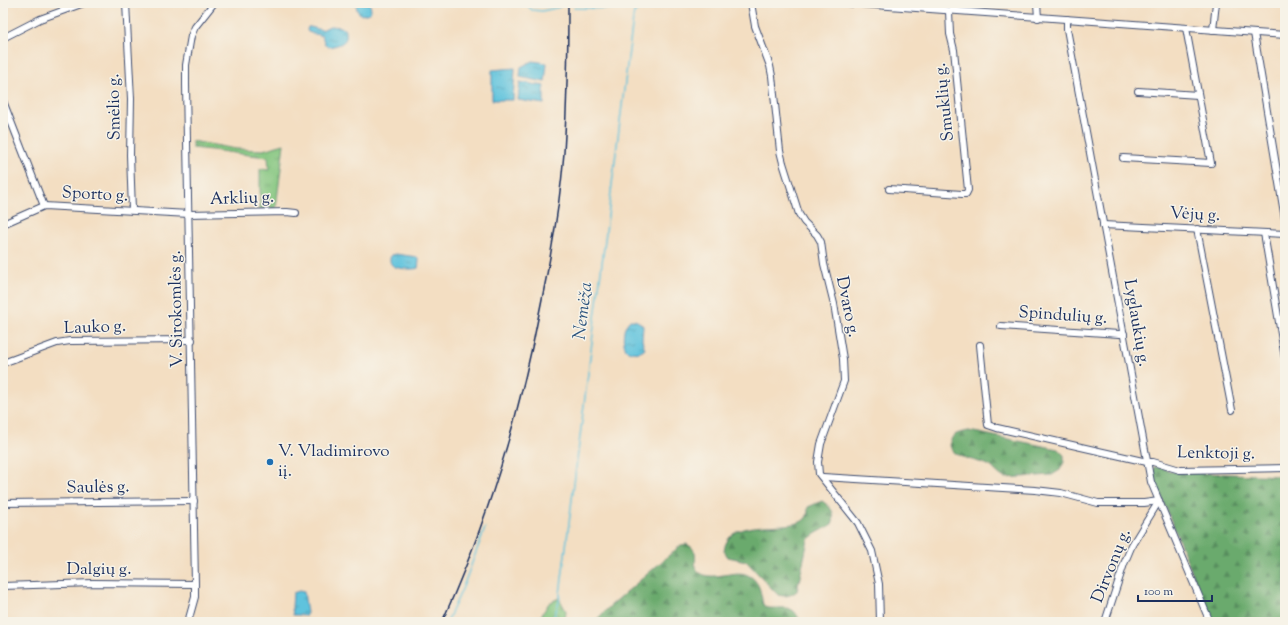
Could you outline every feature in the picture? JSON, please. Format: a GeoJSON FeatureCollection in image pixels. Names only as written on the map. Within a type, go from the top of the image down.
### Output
{"type":"FeatureCollection","features":[{"type":"Feature","properties":{"kind":"street"},"geometry":{"type":"LineString","coordinates":[[3,38],[40,19],[84,3]]}},
{"type":"Feature","properties":{"kind":"street","name":"Smėlio g."},"geometry":{"type":"LineString","coordinates":[[126,3],[131,99],[130,155],[132,210]]}},
{"type":"Feature","properties":{"kind":"street","name":"V. Sirokomlės g."},"geometry":{"type":"LineString","coordinates":[[188,622],[196,597],[196,584],[186,78],[188,48],[191,36],[195,27],[214,3]]}},
{"type":"Feature","properties":{"kind":"street","name":"Dvaro g."},"geometry":{"type":"LineString","coordinates":[[751,3],[755,26],[771,71],[780,151],[783,163],[799,214],[804,222],[817,234],[821,242],[824,264],[831,288],[839,331],[844,381],[821,444],[818,468],[819,474],[823,477],[858,523],[872,551],[879,584],[880,622]]}},
{"type":"Feature","properties":{"kind":"street"},"geometry":{"type":"LineString","coordinates":[[847,3],[1285,35]]}},
{"type":"Feature","properties":{"kind":"street"},"geometry":{"type":"LineString","coordinates":[[1037,3],[1038,18]]}},
{"type":"Feature","properties":{"kind":"street"},"geometry":{"type":"LineString","coordinates":[[1213,30],[1216,3]]}},
{"type":"Feature","properties":{"kind":"street","name":"Smuklių g."},"geometry":{"type":"LineString","coordinates":[[889,189],[962,194],[966,194],[968,190],[954,50],[950,34],[949,11]]}},
{"type":"Feature","properties":{"kind":"street","name":"Lyglaukių g."},"geometry":{"type":"LineString","coordinates":[[1066,19],[1147,462],[1159,501],[1210,622]]}},
{"type":"Feature","properties":{"kind":"street"},"geometry":{"type":"LineString","coordinates":[[1123,158],[1211,163],[1186,28]]}},
{"type":"Feature","properties":{"kind":"street"},"geometry":{"type":"LineString","coordinates":[[1254,33],[1285,219]]}},
{"type":"Feature","properties":{"kind":"street"},"geometry":{"type":"LineString","coordinates":[[1138,91],[1198,95]]}},
{"type":"Feature","properties":{"kind":"street"},"geometry":{"type":"LineString","coordinates":[[3,101],[44,206]]}},
{"type":"Feature","properties":{"kind":"street","name":"Sporto g."},"geometry":{"type":"LineString","coordinates":[[3,224],[44,206],[189,214]]}},
{"type":"Feature","properties":{"kind":"street","name":"Arklių g."},"geometry":{"type":"LineString","coordinates":[[189,214],[296,213]]}},
{"type":"Feature","properties":{"kind":"street","name":"Vėjų g."},"geometry":{"type":"LineString","coordinates":[[1103,225],[1285,234]]}},
{"type":"Feature","properties":{"kind":"street"},"geometry":{"type":"LineString","coordinates":[[1197,229],[1232,410]]}},
{"type":"Feature","properties":{"kind":"street"},"geometry":{"type":"LineString","coordinates":[[1264,233],[1285,358]]}},
{"type":"Feature","properties":{"kind":"street","name":"Spindulių g."},"geometry":{"type":"LineString","coordinates":[[1000,326],[1124,334]]}},
{"type":"Feature","properties":{"kind":"street","name":"Lauko g."},"geometry":{"type":"LineString","coordinates":[[3,363],[57,343],[70,341],[192,340]]}},
{"type":"Feature","properties":{"kind":"street","name":"Lenktoji g."},"geometry":{"type":"LineString","coordinates":[[980,345],[988,425],[1147,462],[1153,462],[1180,470],[1285,468]]}},
{"type":"Feature","properties":{"kind":"street"},"geometry":{"type":"LineString","coordinates":[[823,477],[1035,490],[1061,493],[1098,502],[1144,503],[1159,501]]}},
{"type":"Feature","properties":{"kind":"street","name":"Saulės g."},"geometry":{"type":"LineString","coordinates":[[3,503],[194,501]]}},
{"type":"Feature","properties":{"kind":"street","name":"Dirvonų g."},"geometry":{"type":"LineString","coordinates":[[1105,622],[1124,564],[1132,546],[1159,501]]}},
{"type":"Feature","properties":{"kind":"street","name":"Dalgių g."},"geometry":{"type":"LineString","coordinates":[[3,586],[93,583],[196,584]]}},
{"type":"Feature","properties":{"kind":"green space"},"geometry":{"type":"Polygon","coordinates":[[[192,141],[236,149],[263,150],[284,144],[276,208],[260,209],[260,169],[269,170],[268,157],[192,148],[192,141]]]}},
{"type":"Feature","properties":{"kind":"green space"},"geometry":{"type":"Polygon","coordinates":[[[969,431],[1058,449],[1064,455],[1064,462],[1060,470],[1052,475],[1005,478],[988,465],[963,457],[952,450],[950,446],[952,438],[958,433],[969,431]]]}},
{"type":"Feature","properties":{"kind":"green space"},"geometry":{"type":"Polygon","coordinates":[[[1154,467],[1174,472],[1285,476],[1285,622],[1212,622],[1153,476],[1154,467]]]}},
{"type":"Feature","properties":{"kind":"green space"},"geometry":{"type":"Polygon","coordinates":[[[822,501],[832,510],[833,523],[808,540],[797,591],[792,594],[788,596],[778,595],[746,561],[728,557],[724,551],[728,539],[738,531],[764,526],[801,522],[807,516],[808,507],[822,501]]]}},
{"type":"Feature","properties":{"kind":"green space"},"geometry":{"type":"Polygon","coordinates":[[[686,544],[694,550],[696,565],[699,572],[709,576],[734,573],[749,575],[758,585],[764,606],[768,608],[791,609],[798,616],[800,622],[594,622],[609,607],[681,545],[686,544]]]}},
{"type":"Feature","properties":{"kind":"green space"},"geometry":{"type":"Polygon","coordinates":[[[559,598],[566,611],[565,622],[537,622],[549,603],[559,598]]]}},
{"type":"Feature","properties":{"kind":"water"},"geometry":{"type":"Polygon","coordinates":[[[356,3],[370,3],[370,13],[361,15],[357,10],[356,3]]]}},
{"type":"Feature","properties":{"kind":"water"},"geometry":{"type":"Polygon","coordinates":[[[330,26],[341,27],[345,30],[345,41],[328,47],[322,36],[308,32],[307,30],[308,27],[322,30],[330,26]]]}},
{"type":"Feature","properties":{"kind":"water"},"geometry":{"type":"Polygon","coordinates":[[[532,61],[547,63],[545,82],[520,77],[521,67],[532,61]]]}},
{"type":"Feature","properties":{"kind":"water"},"geometry":{"type":"Polygon","coordinates":[[[515,68],[513,100],[492,100],[492,70],[515,68]]]}},
{"type":"Feature","properties":{"kind":"water"},"geometry":{"type":"Polygon","coordinates":[[[520,82],[544,86],[544,104],[518,100],[520,82]]]}},
{"type":"Feature","properties":{"kind":"water"},"geometry":{"type":"Polygon","coordinates":[[[396,254],[417,257],[419,261],[418,268],[405,269],[392,265],[390,263],[390,257],[391,255],[396,254]]]}},
{"type":"Feature","properties":{"kind":"water"},"geometry":{"type":"Polygon","coordinates":[[[630,320],[637,321],[643,326],[642,340],[645,349],[641,352],[626,350],[623,338],[624,330],[630,320]]]}},
{"type":"Feature","properties":{"kind":"water"},"geometry":{"type":"Polygon","coordinates":[[[299,591],[304,592],[306,615],[293,615],[293,593],[299,591]]]}},
{"type":"Feature","properties":{"kind":"waterway"},"geometry":{"type":"LineString","coordinates":[[525,3],[532,10],[542,11],[560,7]]}},
{"type":"Feature","properties":{"kind":"waterway","name":"Nemėža"},"geometry":{"type":"LineString","coordinates":[[552,622],[559,602],[635,3]]}},
{"type":"Feature","properties":{"kind":"waterway"},"geometry":{"type":"LineString","coordinates":[[635,12],[646,3]]}},
{"type":"Feature","properties":{"kind":"waterway"},"geometry":{"type":"LineString","coordinates":[[574,8],[631,9]]}},
{"type":"Feature","properties":{"kind":"waterway"},"geometry":{"type":"LineString","coordinates":[[447,622],[463,587],[485,528]]}},
{"type":"Feature","properties":{"kind":"railway"},"geometry":{"type":"LineString","coordinates":[[442,622],[459,583],[489,504],[514,423],[534,341],[558,208],[564,153],[567,97],[568,3]]}},
{"type":"Feature","properties":{"kind":"place","name":"V. Vladimirovo iį."},"geometry":{"type":"Point","coordinates":[270,462]}}]}
